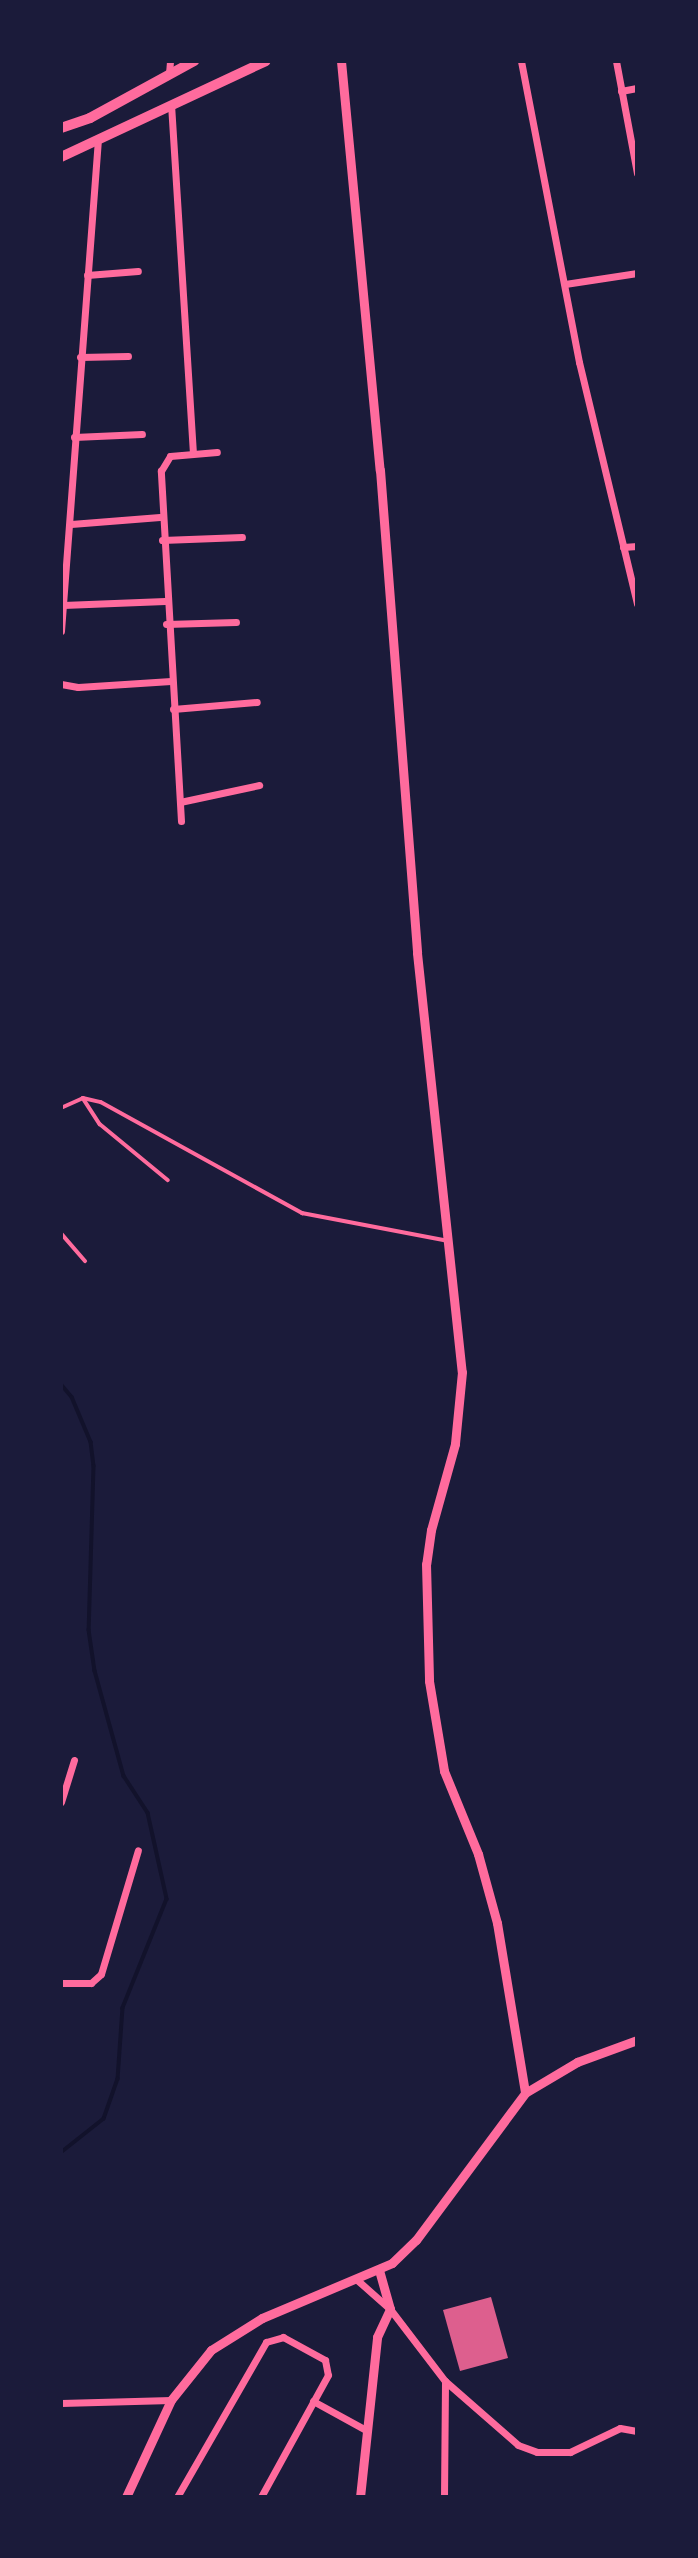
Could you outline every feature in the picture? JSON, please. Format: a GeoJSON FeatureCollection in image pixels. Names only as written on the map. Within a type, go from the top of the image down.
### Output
{"type":"FeatureCollection","features":[{"type":"Feature","properties":{"kind":"main road"},"geometry":{"type":"LineString","coordinates":[[61,128],[90,118],[169,67],[194,61]]}},
{"type":"Feature","properties":{"kind":"main road"},"geometry":{"type":"LineString","coordinates":[[61,156],[98,143],[171,104],[266,61]]}},
{"type":"Feature","properties":{"kind":"street"},"geometry":{"type":"LineString","coordinates":[[341,61],[444,1240],[462,1372],[455,1444],[431,1530],[426,1564],[429,1681],[444,1771],[478,1854],[497,1923],[525,2093]]}},
{"type":"Feature","properties":{"kind":"street"},"geometry":{"type":"LineString","coordinates":[[521,61],[565,284],[637,604]]}},
{"type":"Feature","properties":{"kind":"street"},"geometry":{"type":"LineString","coordinates":[[616,61],[637,173]]}},
{"type":"Feature","properties":{"kind":"street"},"geometry":{"type":"LineString","coordinates":[[621,91],[637,88]]}},
{"type":"Feature","properties":{"kind":"street"},"geometry":{"type":"LineString","coordinates":[[171,104],[193,453]]}},
{"type":"Feature","properties":{"kind":"street"},"geometry":{"type":"LineString","coordinates":[[61,631],[98,143]]}},
{"type":"Feature","properties":{"kind":"street"},"geometry":{"type":"LineString","coordinates":[[87,275],[138,271]]}},
{"type":"Feature","properties":{"kind":"street"},"geometry":{"type":"LineString","coordinates":[[565,284],[637,274]]}},
{"type":"Feature","properties":{"kind":"street"},"geometry":{"type":"LineString","coordinates":[[80,357],[128,356]]}},
{"type":"Feature","properties":{"kind":"street"},"geometry":{"type":"LineString","coordinates":[[74,437],[142,433]]}},
{"type":"Feature","properties":{"kind":"street"},"geometry":{"type":"LineString","coordinates":[[181,821],[160,517],[162,466],[170,456],[217,452]]}},
{"type":"Feature","properties":{"kind":"street"},"geometry":{"type":"LineString","coordinates":[[71,524],[160,517]]}},
{"type":"Feature","properties":{"kind":"street"},"geometry":{"type":"LineString","coordinates":[[162,540],[242,537]]}},
{"type":"Feature","properties":{"kind":"street"},"geometry":{"type":"LineString","coordinates":[[623,547],[637,546]]}},
{"type":"Feature","properties":{"kind":"street"},"geometry":{"type":"LineString","coordinates":[[63,605],[165,601]]}},
{"type":"Feature","properties":{"kind":"street"},"geometry":{"type":"LineString","coordinates":[[166,624],[236,622]]}},
{"type":"Feature","properties":{"kind":"street"},"geometry":{"type":"LineString","coordinates":[[62,685],[171,681]]}},
{"type":"Feature","properties":{"kind":"street"},"geometry":{"type":"LineString","coordinates":[[173,709],[257,702]]}},
{"type":"Feature","properties":{"kind":"street"},"geometry":{"type":"LineString","coordinates":[[180,802],[259,785]]}},
{"type":"Feature","properties":{"kind":"street"},"geometry":{"type":"LineString","coordinates":[[61,1802],[74,1760]]}},
{"type":"Feature","properties":{"kind":"street"},"geometry":{"type":"LineString","coordinates":[[61,1983],[91,1983],[101,1974],[138,1850]]}},
{"type":"Feature","properties":{"kind":"street"},"geometry":{"type":"LineString","coordinates":[[126,2497],[171,2400],[194,2367],[233,2332],[379,2270],[416,2240],[525,2093],[577,2062],[637,2040]]}},
{"type":"Feature","properties":{"kind":"street"},"geometry":{"type":"LineString","coordinates":[[360,2497],[377,2337],[390,2309],[379,2270]]}},
{"type":"Feature","properties":{"kind":"street"},"geometry":{"type":"LineString","coordinates":[[356,2279],[390,2309],[445,2381],[505,2437],[537,2452],[570,2452],[620,2428],[637,2431]]}},
{"type":"Feature","properties":{"kind":"street"},"geometry":{"type":"LineString","coordinates":[[177,2497],[270,2338],[283,2337],[328,2364],[328,2375],[261,2497]]}},
{"type":"Feature","properties":{"kind":"street"},"geometry":{"type":"LineString","coordinates":[[444,2497],[445,2381]]}},
{"type":"Feature","properties":{"kind":"street"},"geometry":{"type":"LineString","coordinates":[[61,2403],[171,2400]]}},
{"type":"Feature","properties":{"kind":"street"},"geometry":{"type":"LineString","coordinates":[[313,2401],[366,2430]]}},
{"type":"Feature","properties":{"kind":"lane"},"geometry":{"type":"LineString","coordinates":[[61,1108],[83,1098],[117,1110],[250,1188],[302,1213],[444,1240]]}},
{"type":"Feature","properties":{"kind":"lane"},"geometry":{"type":"LineString","coordinates":[[83,1098],[107,1130],[168,1180]]}},
{"type":"Feature","properties":{"kind":"lane"},"geometry":{"type":"LineString","coordinates":[[61,1233],[85,1261]]}},
{"type":"Feature","properties":{"kind":"building"},"geometry":{"type":"Polygon","coordinates":[[[491,2297],[508,2358],[460,2371],[443,2310],[491,2297]]]}},
{"type":"Feature","properties":{"kind":"waterway"},"geometry":{"type":"LineString","coordinates":[[61,1384],[72,1397],[91,1442],[94,1466],[89,1630],[95,1671],[124,1776],[148,1813],[167,1899],[123,2008],[118,2079],[104,2119],[61,2153]]}}]}
